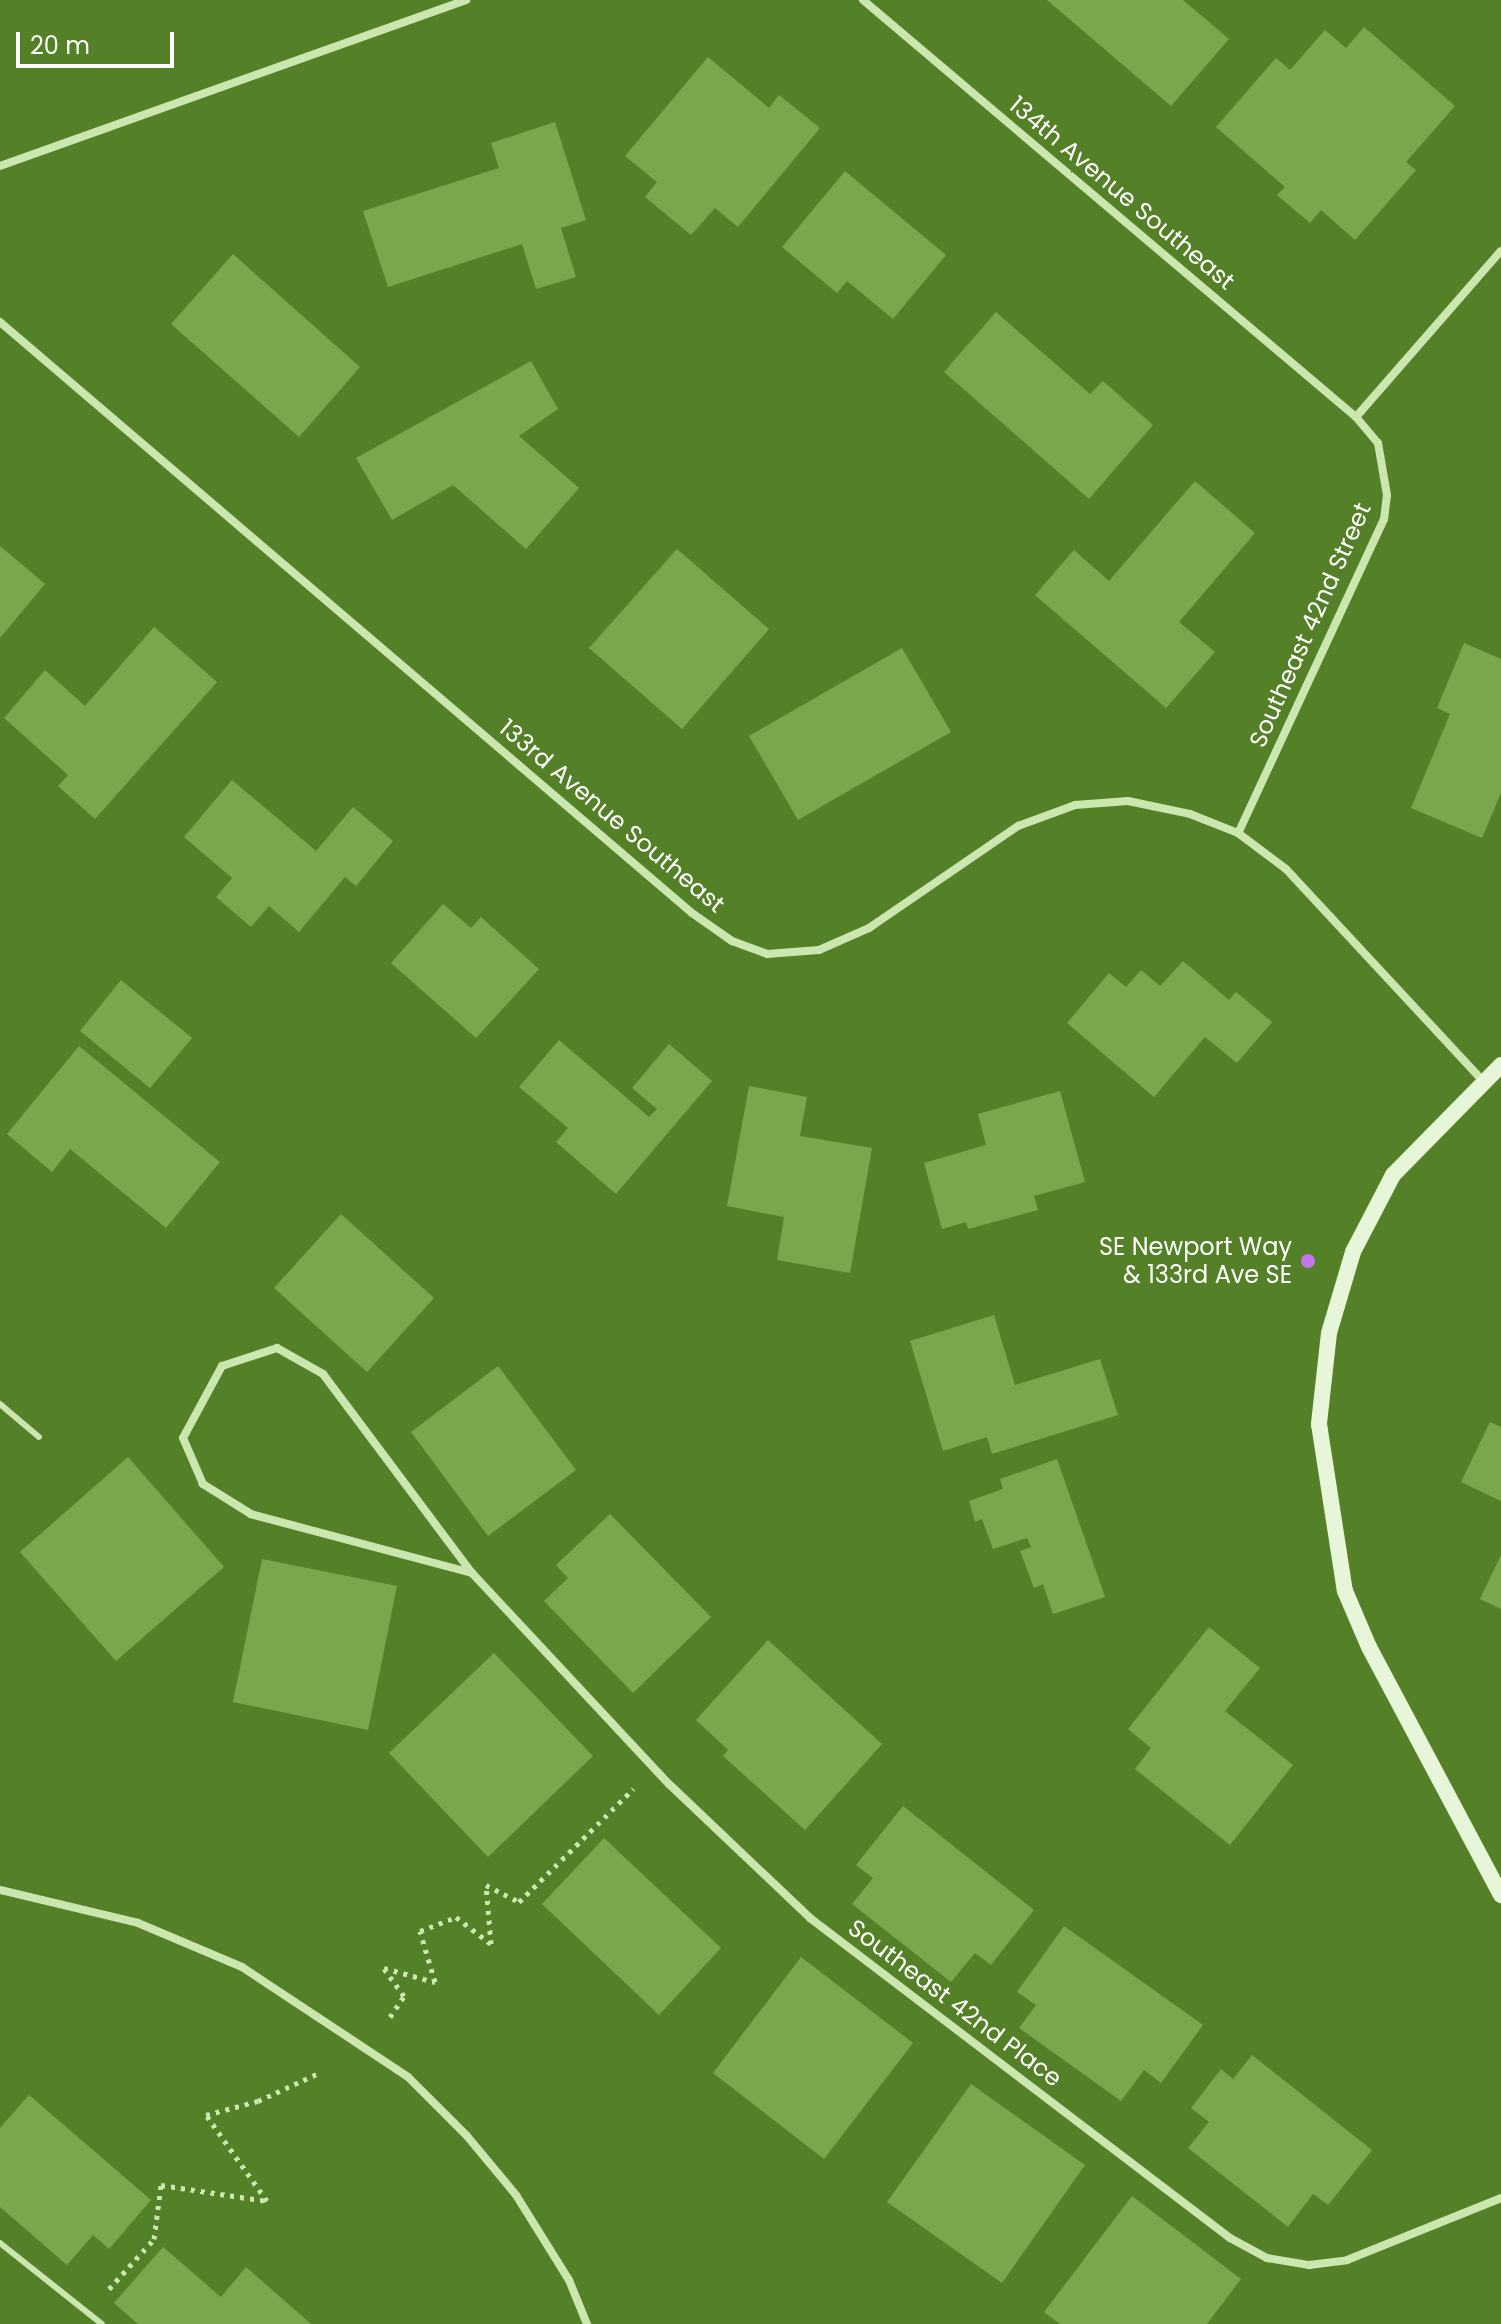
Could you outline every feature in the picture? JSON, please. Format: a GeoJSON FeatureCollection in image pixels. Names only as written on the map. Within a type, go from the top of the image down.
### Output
{"type":"FeatureCollection","features":[{"type":"Feature","properties":{"kind":"main road"},"geometry":{"type":"LineString","coordinates":[[1501,1065],[1482,1080],[1393,1175],[1353,1252],[1329,1333],[1319,1424],[1345,1591],[1369,1647],[1501,1895]]}},
{"type":"Feature","properties":{"kind":"street"},"geometry":{"type":"LineString","coordinates":[[0,166],[466,0]]}},
{"type":"Feature","properties":{"kind":"street","name":"134th Avenue Southeast"},"geometry":{"type":"LineString","coordinates":[[863,0],[1356,417]]}},
{"type":"Feature","properties":{"kind":"street"},"geometry":{"type":"LineString","coordinates":[[1356,417],[1501,251]]}},
{"type":"Feature","properties":{"kind":"street","name":"133rd Avenue Southeast"},"geometry":{"type":"LineString","coordinates":[[0,322],[679,902],[732,941],[767,954],[792,956],[819,950],[869,928],[1018,826],[1075,805],[1128,801],[1190,814],[1238,833],[1286,869],[1482,1080]]}},
{"type":"Feature","properties":{"kind":"street","name":"Southeast 42nd Street"},"geometry":{"type":"LineString","coordinates":[[1238,833],[1384,519],[1387,495],[1378,443],[1356,417]]}},
{"type":"Feature","properties":{"kind":"street","name":"Southeast 42nd Place"},"geometry":{"type":"LineString","coordinates":[[472,1573],[251,1514],[203,1484],[183,1438],[222,1366],[277,1348],[323,1374],[472,1573],[655,1768],[810,1918],[1230,2238],[1267,2258],[1309,2265],[1347,2260],[1501,2198]]}},
{"type":"Feature","properties":{"kind":"street"},"geometry":{"type":"LineString","coordinates":[[0,1890],[138,1923],[242,1967],[408,2077],[467,2136],[516,2195],[569,2280],[587,2324]]}},
{"type":"Feature","properties":{"kind":"lane"},"geometry":{"type":"LineString","coordinates":[[0,1404],[39,1437]]}},
{"type":"Feature","properties":{"kind":"lane"},"geometry":{"type":"LineString","coordinates":[[0,2243],[102,2324]]}},
{"type":"Feature","properties":{"kind":"path"},"geometry":{"type":"LineString","coordinates":[[390,2017],[404,1996],[384,1968],[435,1982],[420,1931],[456,1917],[491,1944],[486,1885],[519,1902],[655,1768]]}},
{"type":"Feature","properties":{"kind":"path"},"geometry":{"type":"LineString","coordinates":[[109,2289],[154,2239],[161,2185],[267,2201],[206,2115],[258,2101],[319,2073]]}},
{"type":"Feature","properties":{"kind":"building"},"geometry":{"type":"Polygon","coordinates":[[[1047,0],[1183,0],[1229,39],[1171,106],[1047,0]]]}},
{"type":"Feature","properties":{"kind":"building"},"geometry":{"type":"Polygon","coordinates":[[[1364,27],[1455,106],[1406,162],[1416,170],[1355,240],[1321,210],[1310,223],[1277,195],[1285,187],[1216,127],[1276,58],[1290,70],[1325,30],[1346,48],[1364,27]]]}},
{"type":"Feature","properties":{"kind":"building"},"geometry":{"type":"Polygon","coordinates":[[[708,57],[769,108],[779,95],[820,128],[738,227],[715,208],[691,235],[645,197],[657,182],[625,156],[708,57]]]}},
{"type":"Feature","properties":{"kind":"building"},"geometry":{"type":"Polygon","coordinates":[[[555,122],[586,220],[561,228],[576,277],[536,289],[522,244],[388,287],[363,211],[499,168],[491,143],[555,122]]]}},
{"type":"Feature","properties":{"kind":"building"},"geometry":{"type":"Polygon","coordinates":[[[845,171],[946,255],[893,319],[847,281],[837,293],[782,247],[845,171]]]}},
{"type":"Feature","properties":{"kind":"building"},"geometry":{"type":"Polygon","coordinates":[[[233,254],[360,367],[299,437],[171,324],[233,254]]]}},
{"type":"Feature","properties":{"kind":"building"},"geometry":{"type":"Polygon","coordinates":[[[996,312],[1090,394],[1103,381],[1153,425],[1089,499],[944,372],[996,312]]]}},
{"type":"Feature","properties":{"kind":"building"},"geometry":{"type":"Polygon","coordinates":[[[531,361],[558,409],[519,436],[579,488],[526,549],[453,485],[392,520],[356,458],[531,361]]]}},
{"type":"Feature","properties":{"kind":"building"},"geometry":{"type":"Polygon","coordinates":[[[1195,481],[1255,533],[1179,622],[1215,652],[1166,708],[1035,595],[1074,550],[1109,581],[1195,481]]]}},
{"type":"Feature","properties":{"kind":"building"},"geometry":{"type":"Polygon","coordinates":[[[0,546],[45,584],[0,638],[0,546]]]}},
{"type":"Feature","properties":{"kind":"building"},"geometry":{"type":"Polygon","coordinates":[[[677,549],[769,629],[682,729],[589,648],[677,549]]]}},
{"type":"Feature","properties":{"kind":"building"},"geometry":{"type":"Polygon","coordinates":[[[154,627],[217,682],[95,819],[58,786],[68,775],[4,718],[45,670],[85,706],[154,627]]]}},
{"type":"Feature","properties":{"kind":"building"},"geometry":{"type":"Polygon","coordinates":[[[1464,643],[1501,659],[1501,793],[1482,838],[1411,808],[1450,714],[1437,708],[1464,643]]]}},
{"type":"Feature","properties":{"kind":"building"},"geometry":{"type":"Polygon","coordinates":[[[902,648],[951,732],[798,820],[749,736],[902,648]]]}},
{"type":"Feature","properties":{"kind":"building"},"geometry":{"type":"Polygon","coordinates":[[[232,780],[316,851],[353,807],[393,841],[356,886],[345,877],[299,932],[269,906],[251,927],[216,897],[232,878],[184,837],[232,780]]]}},
{"type":"Feature","properties":{"kind":"building"},"geometry":{"type":"Polygon","coordinates":[[[443,904],[471,928],[481,917],[539,969],[476,1038],[391,963],[443,904]]]}},
{"type":"Feature","properties":{"kind":"building"},"geometry":{"type":"Polygon","coordinates":[[[1183,961],[1229,1000],[1236,992],[1272,1022],[1237,1063],[1205,1037],[1154,1097],[1067,1023],[1109,973],[1126,987],[1141,970],[1160,986],[1183,961]]]}},
{"type":"Feature","properties":{"kind":"building"},"geometry":{"type":"Polygon","coordinates":[[[121,980],[192,1038],[150,1088],[80,1031],[121,980]]]}},
{"type":"Feature","properties":{"kind":"building"},"geometry":{"type":"Polygon","coordinates":[[[559,1040],[649,1117],[657,1109],[632,1088],[669,1044],[712,1081],[616,1194],[556,1142],[568,1128],[519,1087],[559,1040]]]}},
{"type":"Feature","properties":{"kind":"building"},"geometry":{"type":"Polygon","coordinates":[[[79,1046],[220,1162],[166,1228],[70,1149],[52,1172],[7,1134],[79,1046]]]}},
{"type":"Feature","properties":{"kind":"building"},"geometry":{"type":"Polygon","coordinates":[[[749,1086],[807,1097],[800,1136],[872,1148],[850,1273],[777,1260],[784,1217],[727,1206],[749,1086]]]}},
{"type":"Feature","properties":{"kind":"building"},"geometry":{"type":"Polygon","coordinates":[[[1060,1091],[1085,1182],[1034,1196],[1038,1210],[968,1229],[966,1222],[942,1229],[924,1163],[986,1145],[978,1114],[1060,1091]]]}},
{"type":"Feature","properties":{"kind":"building"},"geometry":{"type":"Polygon","coordinates":[[[341,1214],[434,1298],[367,1372],[274,1288],[341,1214]]]}},
{"type":"Feature","properties":{"kind":"building"},"geometry":{"type":"Polygon","coordinates":[[[994,1315],[1015,1385],[1100,1359],[1118,1415],[992,1454],[987,1437],[943,1451],[910,1341],[994,1315]]]}},
{"type":"Feature","properties":{"kind":"building"},"geometry":{"type":"Polygon","coordinates":[[[498,1366],[576,1470],[488,1536],[411,1432],[498,1366]]]}},
{"type":"Feature","properties":{"kind":"building"},"geometry":{"type":"Polygon","coordinates":[[[1490,1422],[1501,1427],[1501,1501],[1461,1482],[1490,1422]]]}},
{"type":"Feature","properties":{"kind":"building"},"geometry":{"type":"Polygon","coordinates":[[[128,1457],[224,1567],[116,1661],[20,1552],[128,1457]]]}},
{"type":"Feature","properties":{"kind":"building"},"geometry":{"type":"Polygon","coordinates":[[[1057,1459],[1105,1597],[1053,1614],[1043,1584],[1034,1588],[1020,1551],[1031,1547],[1027,1538],[993,1549],[982,1519],[975,1522],[969,1501],[1003,1489],[1000,1479],[1057,1459]]]}},
{"type":"Feature","properties":{"kind":"building"},"geometry":{"type":"Polygon","coordinates":[[[610,1514],[711,1617],[633,1693],[544,1601],[568,1578],[556,1565],[610,1514]]]}},
{"type":"Feature","properties":{"kind":"building"},"geometry":{"type":"Polygon","coordinates":[[[1501,1555],[1501,1609],[1480,1599],[1501,1555]]]}},
{"type":"Feature","properties":{"kind":"building"},"geometry":{"type":"Polygon","coordinates":[[[262,1559],[397,1586],[368,1730],[233,1702],[262,1559]]]}},
{"type":"Feature","properties":{"kind":"building"},"geometry":{"type":"Polygon","coordinates":[[[1209,1627],[1260,1668],[1225,1711],[1293,1765],[1230,1845],[1135,1769],[1151,1748],[1128,1729],[1209,1627]]]}},
{"type":"Feature","properties":{"kind":"building"},"geometry":{"type":"Polygon","coordinates":[[[768,1640],[882,1744],[805,1830],[723,1756],[728,1750],[696,1720],[768,1640]]]}},
{"type":"Feature","properties":{"kind":"building"},"geometry":{"type":"Polygon","coordinates":[[[494,1653],[593,1756],[488,1857],[389,1753],[494,1653]]]}},
{"type":"Feature","properties":{"kind":"building"},"geometry":{"type":"Polygon","coordinates":[[[903,1806],[1034,1910],[991,1965],[975,1953],[951,1982],[852,1904],[873,1878],[856,1865],[903,1806]]]}},
{"type":"Feature","properties":{"kind":"building"},"geometry":{"type":"Polygon","coordinates":[[[604,1838],[721,1948],[659,2015],[542,1904],[604,1838]]]}},
{"type":"Feature","properties":{"kind":"building"},"geometry":{"type":"Polygon","coordinates":[[[1064,1926],[1203,2025],[1161,2083],[1144,2070],[1121,2101],[1019,2028],[1036,2005],[1017,1992],[1064,1926]]]}},
{"type":"Feature","properties":{"kind":"building"},"geometry":{"type":"Polygon","coordinates":[[[801,1957],[913,2043],[824,2159],[713,2073],[801,1957]]]}},
{"type":"Feature","properties":{"kind":"building"},"geometry":{"type":"Polygon","coordinates":[[[1252,2055],[1372,2150],[1328,2205],[1313,2194],[1288,2227],[1188,2148],[1209,2122],[1191,2108],[1221,2069],[1233,2079],[1252,2055]]]}},
{"type":"Feature","properties":{"kind":"building"},"geometry":{"type":"Polygon","coordinates":[[[971,2084],[1085,2165],[1002,2283],[887,2202],[971,2084]]]}},
{"type":"Feature","properties":{"kind":"building"},"geometry":{"type":"Polygon","coordinates":[[[29,2095],[151,2200],[109,2249],[93,2235],[67,2265],[0,2207],[0,2128],[29,2095]]]}},
{"type":"Feature","properties":{"kind":"building"},"geometry":{"type":"Polygon","coordinates":[[[1132,2196],[1241,2279],[1207,2324],[1060,2324],[1044,2312],[1132,2196]]]}},
{"type":"Feature","properties":{"kind":"building"},"geometry":{"type":"Polygon","coordinates":[[[163,2247],[221,2297],[246,2267],[311,2324],[138,2324],[114,2303],[163,2247]]]}},
{"type":"Feature","properties":{"kind":"place","name":"SE Newport Way & 133rd Ave SE"},"geometry":{"type":"Point","coordinates":[1308,1261]}}]}
